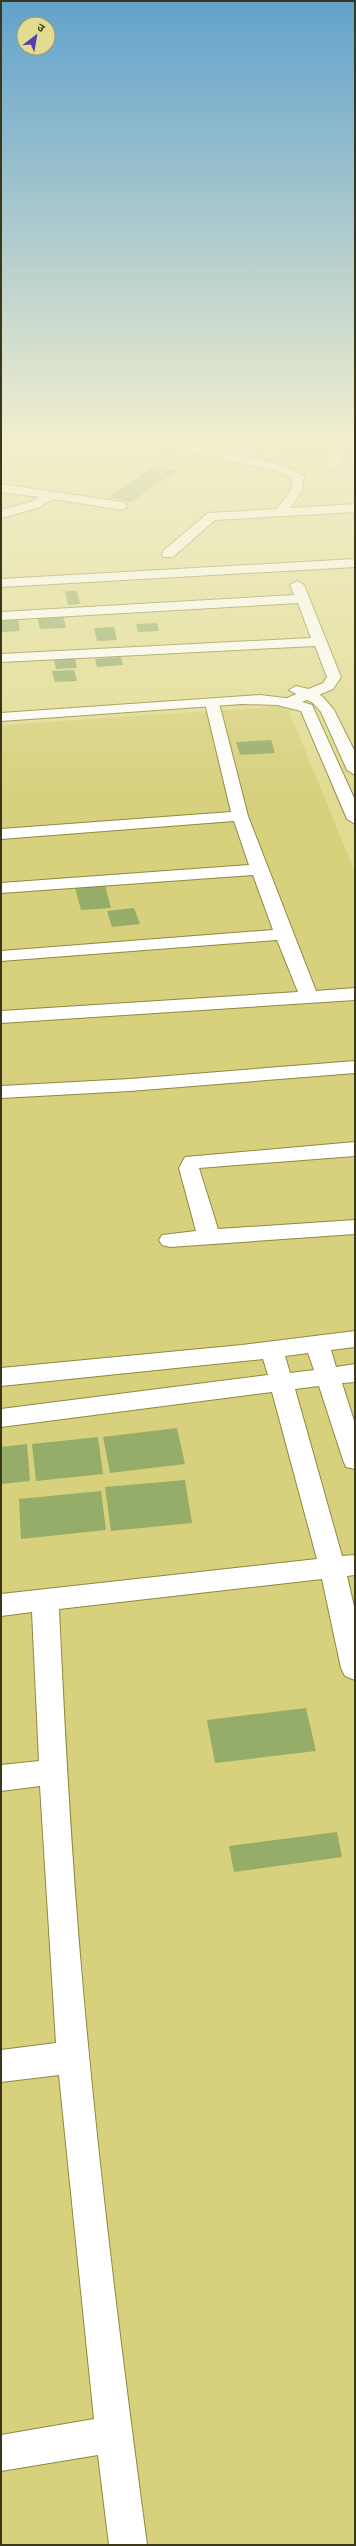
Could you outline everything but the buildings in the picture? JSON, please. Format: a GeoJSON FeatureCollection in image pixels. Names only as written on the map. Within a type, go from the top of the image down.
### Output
{"type":"FeatureCollection","features":[{"type":"Feature","properties":{"kind":"main road"},"geometry":{"type":"LineString","coordinates":[[1,583],[291,568],[355,563]]}},
{"type":"Feature","properties":{"kind":"main road"},"geometry":{"type":"LineString","coordinates":[[1,717],[212,703],[272,700],[292,701],[312,694],[328,686],[334,677],[291,568]]}},
{"type":"Feature","properties":{"kind":"main road"},"geometry":{"type":"LineString","coordinates":[[1,616],[302,599]]}},
{"type":"Feature","properties":{"kind":"main road"},"geometry":{"type":"LineString","coordinates":[[1,658],[320,642]]}},
{"type":"Feature","properties":{"kind":"main road"},"geometry":{"type":"LineString","coordinates":[[1,708],[270,690],[298,690],[312,694],[327,709],[355,770]]}},
{"type":"Feature","properties":{"kind":"main road"},"geometry":{"type":"LineString","coordinates":[[292,701],[307,708],[355,819]]}},
{"type":"Feature","properties":{"kind":"main road"},"geometry":{"type":"LineString","coordinates":[[212,703],[240,816],[283,934],[309,997]]}},
{"type":"Feature","properties":{"kind":"main road"},"geometry":{"type":"LineString","coordinates":[[1,834],[240,816]]}},
{"type":"Feature","properties":{"kind":"main road"},"geometry":{"type":"LineString","coordinates":[[1,888],[260,869]]}},
{"type":"Feature","properties":{"kind":"main road"},"geometry":{"type":"LineString","coordinates":[[1,956],[283,934]]}},
{"type":"Feature","properties":{"kind":"main road"},"geometry":{"type":"LineString","coordinates":[[1,1018],[355,994]]}},
{"type":"Feature","properties":{"kind":"main road"},"geometry":{"type":"LineString","coordinates":[[1,1092],[130,1085],[355,1067]]}},
{"type":"Feature","properties":{"kind":"main road"},"geometry":{"type":"LineString","coordinates":[[209,1237],[189,1168],[192,1162],[355,1148]]}},
{"type":"Feature","properties":{"kind":"main road"},"geometry":{"type":"LineString","coordinates":[[170,1240],[355,1227]]}},
{"type":"Feature","properties":{"kind":"main road"},"geometry":{"type":"LineString","coordinates":[[1,1377],[272,1350],[355,1339]]}},
{"type":"Feature","properties":{"kind":"main road"},"geometry":{"type":"LineString","coordinates":[[317,1344],[355,1460]]}},
{"type":"Feature","properties":{"kind":"main road"},"geometry":{"type":"LineString","coordinates":[[272,1350],[282,1384],[344,1566],[355,1668]]}},
{"type":"Feature","properties":{"kind":"main road"},"geometry":{"type":"LineString","coordinates":[[1,1418],[282,1384],[355,1373]]}},
{"type":"Feature","properties":{"kind":"main road"},"geometry":{"type":"LineString","coordinates":[[1,1605],[344,1566]]}},
{"type":"Feature","properties":{"kind":"main road"},"geometry":{"type":"LineString","coordinates":[[45,1600],[52,1772],[73,2057],[114,2434],[128,2545]]}},
{"type":"Feature","properties":{"kind":"main road"},"geometry":{"type":"LineString","coordinates":[[1,1778],[52,1772]]}},
{"type":"Feature","properties":{"kind":"main road"},"geometry":{"type":"LineString","coordinates":[[1,2066],[73,2057]]}},
{"type":"Feature","properties":{"kind":"main road"},"geometry":{"type":"LineString","coordinates":[[1,2453],[114,2434]]}},
{"type":"Feature","properties":{"kind":"shaded area"},"geometry":{"type":"Polygon","coordinates":[[[287,706],[355,872],[355,2545],[1,2545],[1,725],[287,706]]]}}]}
